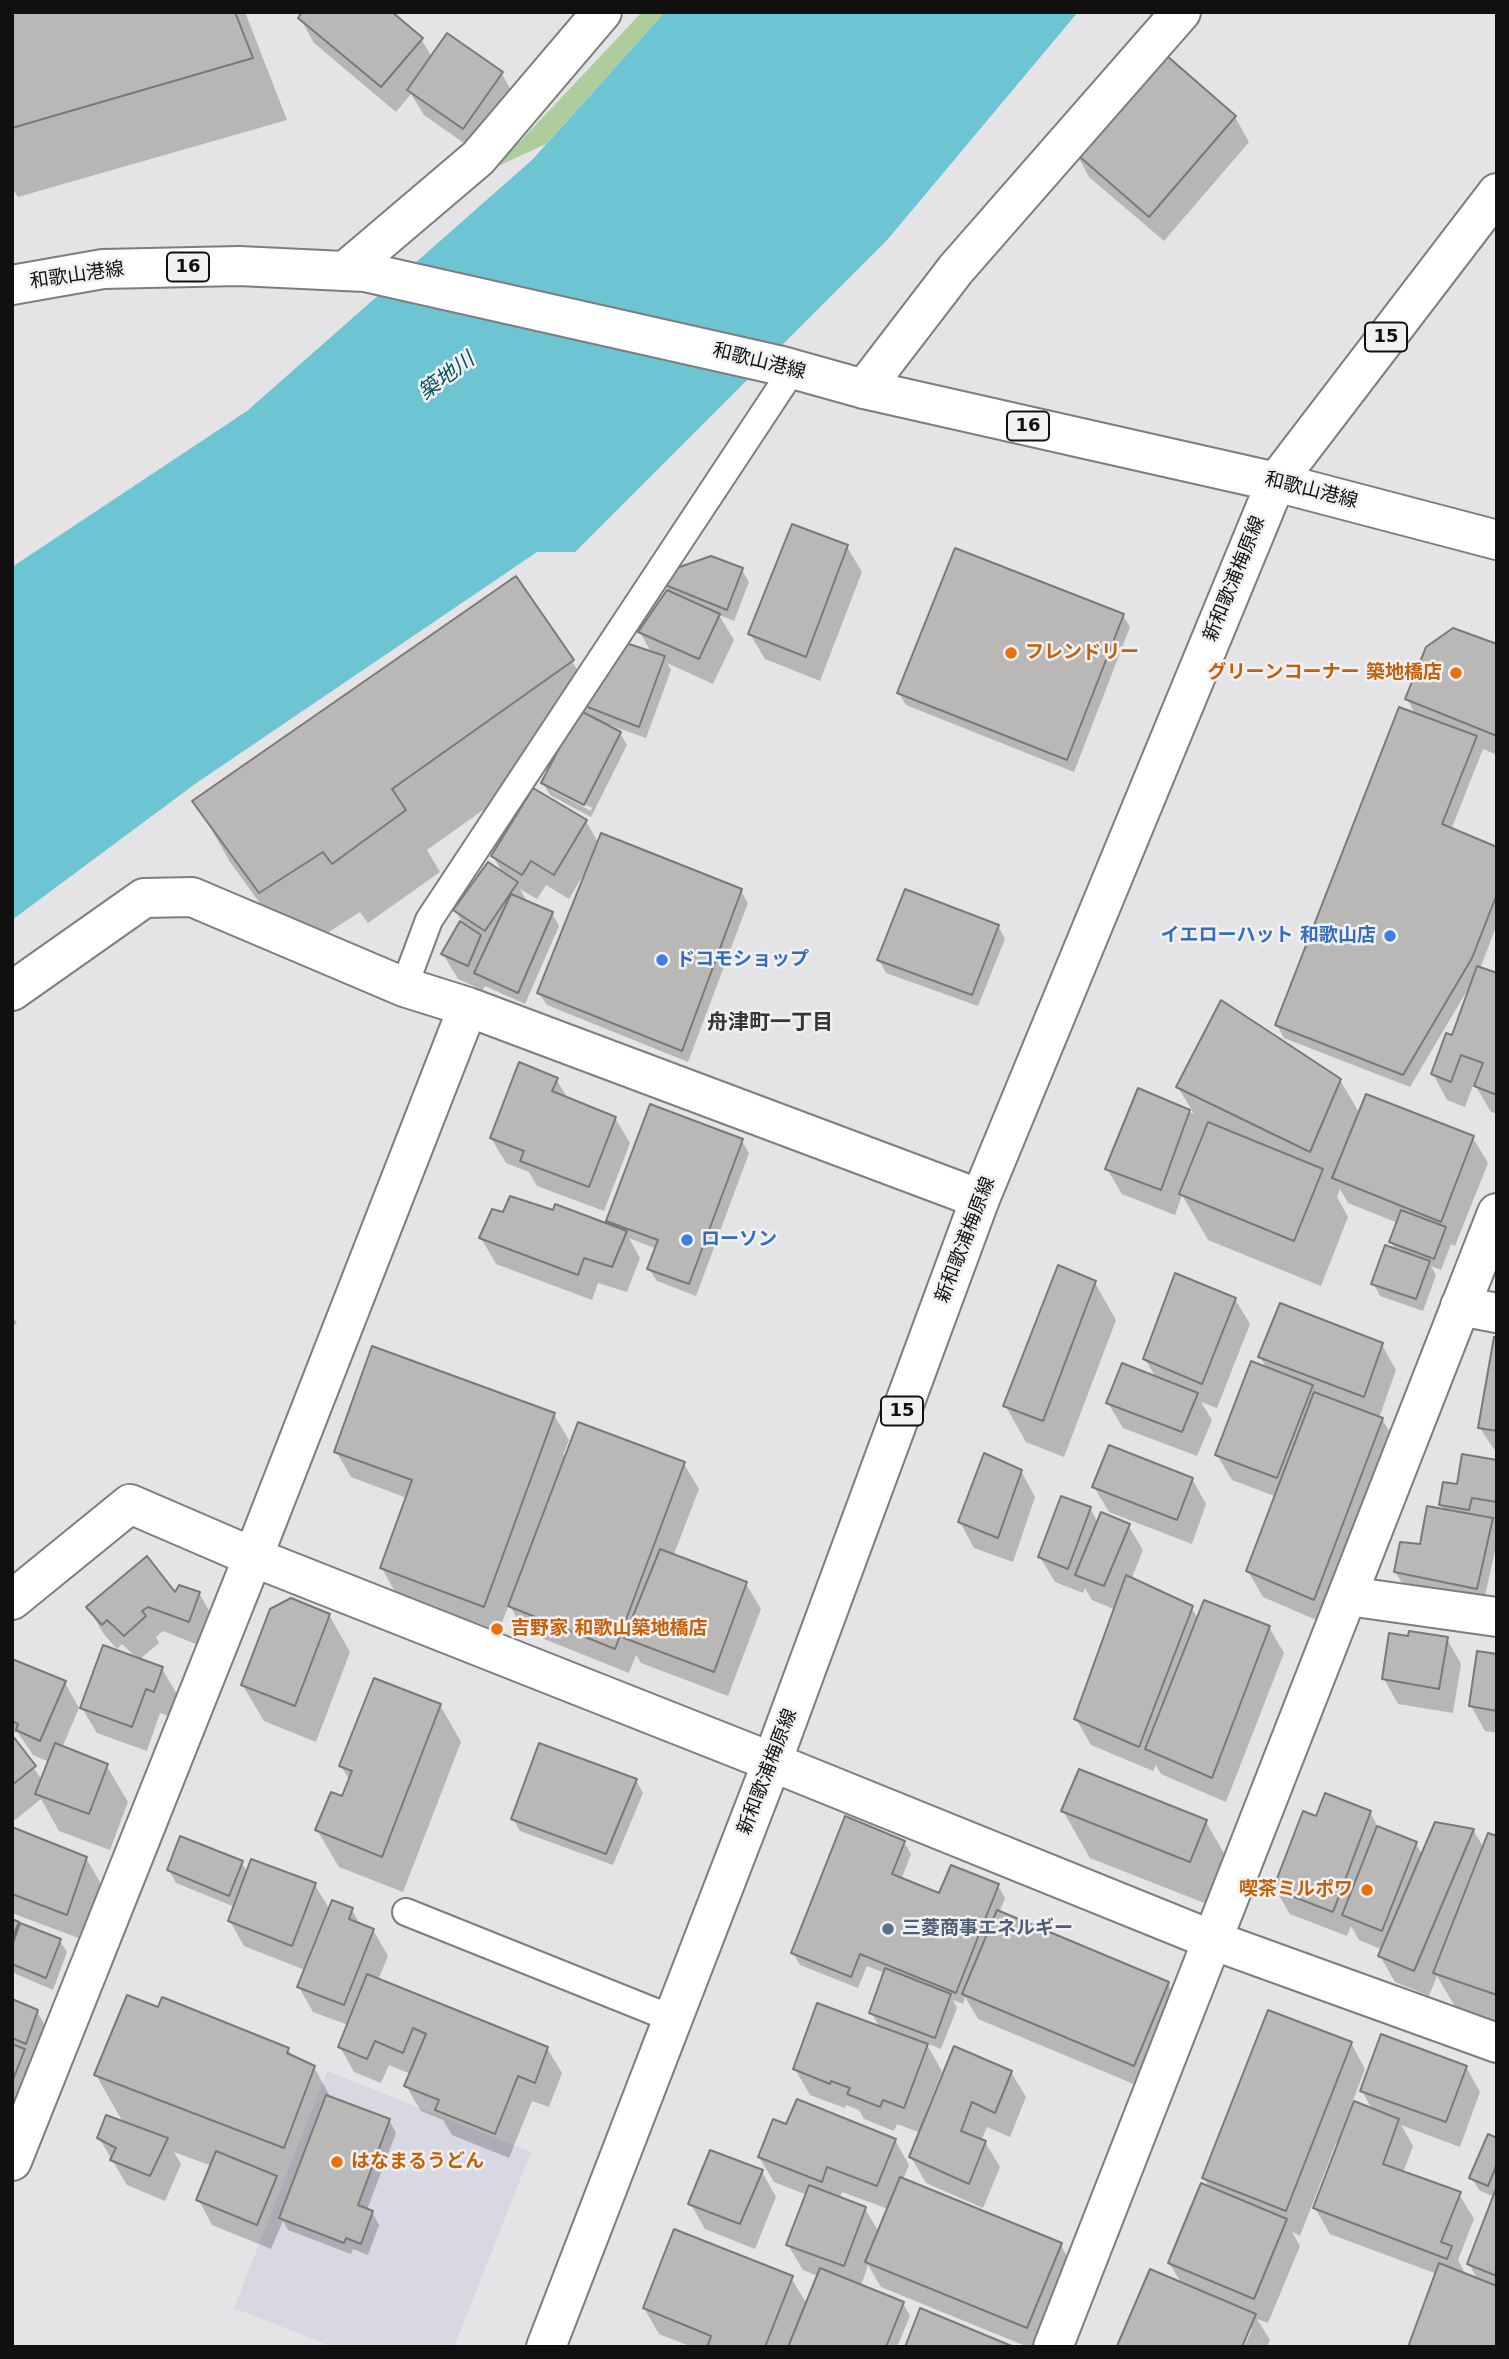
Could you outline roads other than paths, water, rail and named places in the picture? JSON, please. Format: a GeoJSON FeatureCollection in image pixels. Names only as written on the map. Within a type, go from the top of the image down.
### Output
{"type":"FeatureCollection","features":[{"type":"Feature","properties":{"kind":"street"},"geometry":{"type":"LineString","coordinates":[[355,272],[478,158],[602,12]]}},
{"type":"Feature","properties":{"kind":"street"},"geometry":{"type":"LineString","coordinates":[[864,389],[956,269],[1181,12]]}},
{"type":"Feature","properties":{"kind":"street","name":"新和歌浦梅原線"},"geometry":{"type":"LineString","coordinates":[[546,2347],[772,1762],[980,1199],[1276,482],[1497,193]]}},
{"type":"Feature","properties":{"kind":"street","name":"和歌山港線"},"geometry":{"type":"LineString","coordinates":[[12,285],[103,269],[239,266],[355,272],[788,367],[864,389],[1276,482],[1497,540]]}},
{"type":"Feature","properties":{"kind":"street"},"geometry":{"type":"LineString","coordinates":[[12,991],[144,898],[192,897],[404,987],[468,1007],[980,1199]]}},
{"type":"Feature","properties":{"kind":"street"},"geometry":{"type":"LineString","coordinates":[[12,2161],[253,1558],[468,1007]]}},
{"type":"Feature","properties":{"kind":"street"},"geometry":{"type":"LineString","coordinates":[[1053,2347],[1348,1596],[1479,1310],[1497,1213]]}},
{"type":"Feature","properties":{"kind":"street"},"geometry":{"type":"LineString","coordinates":[[12,1600],[130,1504],[253,1558],[772,1762],[1212,1940],[1497,2043]]}},
{"type":"Feature","properties":{"kind":"street"},"geometry":{"type":"LineString","coordinates":[[1348,1596],[1497,1617]]}},
{"type":"Feature","properties":{"kind":"lane"},"geometry":{"type":"LineString","coordinates":[[404,987],[429,920],[788,367]]}},
{"type":"Feature","properties":{"kind":"lane"},"geometry":{"type":"LineString","coordinates":[[406,1912],[673,2019]]}},
{"type":"Feature","properties":{"kind":"water","name":"築地川"},"geometry":{"type":"Polygon","coordinates":[[[665,12],[1078,12],[888,239],[575,552],[537,552],[195,784],[12,920],[12,567],[247,411],[532,160],[665,12]]]}},
{"type":"Feature","properties":{"kind":"place","name":"フレンドリー"},"geometry":{"type":"Point","coordinates":[1011,653]}},
{"type":"Feature","properties":{"kind":"place","name":"グリーンコーナー 築地橋店"},"geometry":{"type":"Point","coordinates":[1456,673]}},
{"type":"Feature","properties":{"kind":"place","name":"イエローハット 和歌山店"},"geometry":{"type":"Point","coordinates":[1390,936]}},
{"type":"Feature","properties":{"kind":"place","name":"ドコモショップ"},"geometry":{"type":"Point","coordinates":[662,960]}},
{"type":"Feature","properties":{"kind":"place","name":"ローソン"},"geometry":{"type":"Point","coordinates":[687,1240]}},
{"type":"Feature","properties":{"kind":"place","name":"吉野家 和歌山築地橋店"},"geometry":{"type":"Point","coordinates":[497,1629]}},
{"type":"Feature","properties":{"kind":"place","name":"喫茶ミルポワ"},"geometry":{"type":"Point","coordinates":[1367,1890]}},
{"type":"Feature","properties":{"kind":"place","name":"三菱商事エネルギー"},"geometry":{"type":"Point","coordinates":[888,1929]}},
{"type":"Feature","properties":{"kind":"place","name":"はなまるうどん"},"geometry":{"type":"Point","coordinates":[337,2162]}},
{"type":"Feature","properties":{"kind":"district","name":"舟津町一丁目"},"geometry":{"type":"Point","coordinates":[770,1024]}}]}
